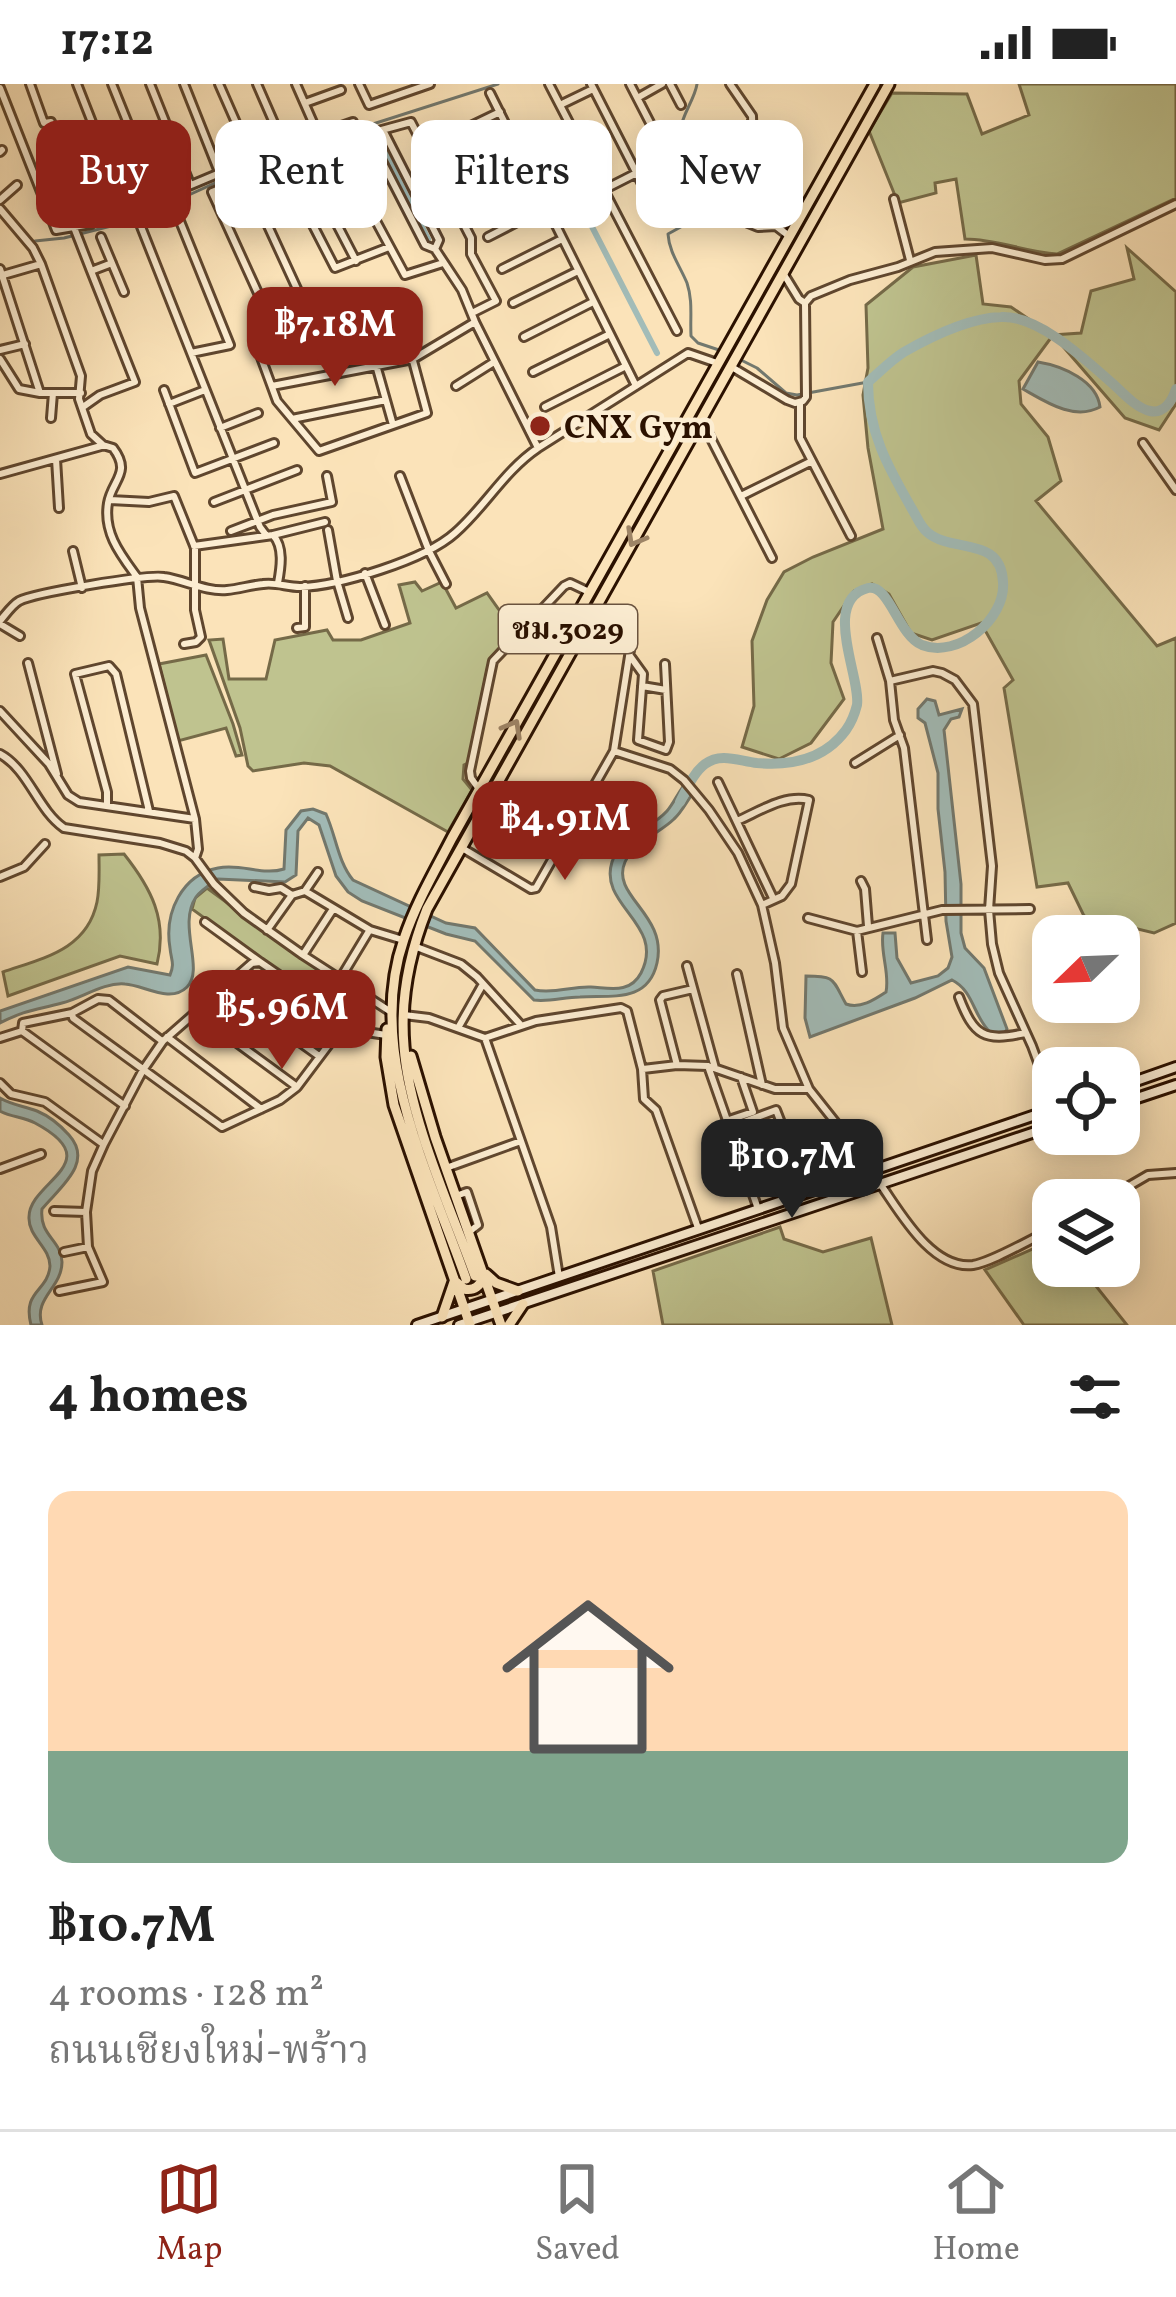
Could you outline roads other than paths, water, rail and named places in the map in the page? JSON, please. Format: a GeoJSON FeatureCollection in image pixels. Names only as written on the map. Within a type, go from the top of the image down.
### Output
{"type":"FeatureCollection","features":[{"type":"Feature","properties":{"kind":"main road","name":"ชม.3029"},"geometry":{"type":"LineString","coordinates":[[470,1276],[401,1093],[391,1012],[395,974],[479,789],[875,84]]}},
{"type":"Feature","properties":{"kind":"main road","name":"ชม.3029"},"geometry":{"type":"LineString","coordinates":[[422,907],[462,848],[889,84]]}},
{"type":"Feature","properties":{"kind":"main road","name":"ชม.3029"},"geometry":{"type":"LineString","coordinates":[[409,943],[406,1065],[470,1276]]}},
{"type":"Feature","properties":{"kind":"main road"},"geometry":{"type":"LineString","coordinates":[[391,1012],[386,1035],[394,1105],[470,1276],[492,1299],[505,1325],[523,1304]]}},
{"type":"Feature","properties":{"kind":"main road"},"geometry":{"type":"LineString","coordinates":[[404,1018],[418,1085],[469,1232],[466,1324],[1032,1133]]}},
{"type":"Feature","properties":{"kind":"main road"},"geometry":{"type":"LineString","coordinates":[[1140,1080],[1176,1067]]}},
{"type":"Feature","properties":{"kind":"main road"},"geometry":{"type":"LineString","coordinates":[[1140,1097],[1176,1084]]}},
{"type":"Feature","properties":{"kind":"main road"},"geometry":{"type":"LineString","coordinates":[[417,1325],[1032,1114]]}},
{"type":"Feature","properties":{"kind":"main road"},"geometry":{"type":"LineString","coordinates":[[874,1171],[881,1184]]}},
{"type":"Feature","properties":{"kind":"main road"},"geometry":{"type":"LineString","coordinates":[[470,1276],[518,1291]]}},
{"type":"Feature","properties":{"kind":"main road"},"geometry":{"type":"LineString","coordinates":[[442,1317],[470,1276]]}},
{"type":"Feature","properties":{"kind":"street"},"geometry":{"type":"LineString","coordinates":[[30,84],[43,120]]}},
{"type":"Feature","properties":{"kind":"street"},"geometry":{"type":"LineString","coordinates":[[77,84],[91,120]]}},
{"type":"Feature","properties":{"kind":"street"},"geometry":{"type":"LineString","coordinates":[[112,84],[127,120]]}},
{"type":"Feature","properties":{"kind":"street"},"geometry":{"type":"LineString","coordinates":[[150,84],[164,120]]}},
{"type":"Feature","properties":{"kind":"street"},"geometry":{"type":"LineString","coordinates":[[184,84],[215,162]]}},
{"type":"Feature","properties":{"kind":"street"},"geometry":{"type":"LineString","coordinates":[[219,84],[235,120]]}},
{"type":"Feature","properties":{"kind":"street"},"geometry":{"type":"LineString","coordinates":[[257,84],[273,120]]}},
{"type":"Feature","properties":{"kind":"street"},"geometry":{"type":"LineString","coordinates":[[296,84],[312,120]]}},
{"type":"Feature","properties":{"kind":"street"},"geometry":{"type":"LineString","coordinates":[[359,84],[368,105],[430,84]]}},
{"type":"Feature","properties":{"kind":"street"},"geometry":{"type":"LineString","coordinates":[[549,84],[568,120]]}},
{"type":"Feature","properties":{"kind":"street"},"geometry":{"type":"LineString","coordinates":[[630,84],[648,120]]}},
{"type":"Feature","properties":{"kind":"street"},"geometry":{"type":"LineString","coordinates":[[637,98],[666,84],[681,105]]}},
{"type":"Feature","properties":{"kind":"street"},"geometry":{"type":"LineString","coordinates":[[730,84],[752,116],[754,172],[745,202],[748,223],[776,226],[789,236]]}},
{"type":"Feature","properties":{"kind":"street"},"geometry":{"type":"LineString","coordinates":[[560,105],[592,86],[636,171]]}},
{"type":"Feature","properties":{"kind":"street"},"geometry":{"type":"LineString","coordinates":[[0,88],[36,179]]}},
{"type":"Feature","properties":{"kind":"street"},"geometry":{"type":"LineString","coordinates":[[305,103],[341,89]]}},
{"type":"Feature","properties":{"kind":"street"},"geometry":{"type":"LineString","coordinates":[[490,93],[504,120]]}},
{"type":"Feature","properties":{"kind":"street"},"geometry":{"type":"LineString","coordinates":[[483,120],[500,112]]}},
{"type":"Feature","properties":{"kind":"street"},"geometry":{"type":"LineString","coordinates":[[387,129],[411,122],[471,238],[471,254],[496,301],[472,313]]}},
{"type":"Feature","properties":{"kind":"street"},"geometry":{"type":"LineString","coordinates":[[387,140],[439,240],[436,249]]}},
{"type":"Feature","properties":{"kind":"street"},"geometry":{"type":"LineString","coordinates":[[387,171],[425,245],[436,249],[462,290],[538,448]]}},
{"type":"Feature","properties":{"kind":"street"},"geometry":{"type":"LineString","coordinates":[[17,185],[0,205],[41,264],[81,376],[79,399],[91,434],[119,456],[122,470],[108,500],[109,528],[137,577],[140,608],[195,819],[197,861]]}},
{"type":"Feature","properties":{"kind":"street"},"geometry":{"type":"LineString","coordinates":[[894,199],[910,261]]}},
{"type":"Feature","properties":{"kind":"street"},"geometry":{"type":"LineString","coordinates":[[851,536],[800,438],[805,303],[811,296],[934,253],[992,248],[1062,260],[1176,204]]}},
{"type":"Feature","properties":{"kind":"street"},"geometry":{"type":"LineString","coordinates":[[612,207],[677,331]]}},
{"type":"Feature","properties":{"kind":"street"},"geometry":{"type":"LineString","coordinates":[[55,228],[74,228],[135,382],[100,395],[82,408]]}},
{"type":"Feature","properties":{"kind":"street"},"geometry":{"type":"LineString","coordinates":[[141,228],[258,521],[278,539],[278,583]]}},
{"type":"Feature","properties":{"kind":"street"},"geometry":{"type":"LineString","coordinates":[[183,228],[230,344],[191,353]]}},
{"type":"Feature","properties":{"kind":"street"},"geometry":{"type":"LineString","coordinates":[[229,228],[284,348]]}},
{"type":"Feature","properties":{"kind":"street"},"geometry":{"type":"LineString","coordinates":[[268,228],[321,340]]}},
{"type":"Feature","properties":{"kind":"street"},"geometry":{"type":"LineString","coordinates":[[314,228],[335,268],[390,246]]}},
{"type":"Feature","properties":{"kind":"street"},"geometry":{"type":"LineString","coordinates":[[339,228],[356,261]]}},
{"type":"Feature","properties":{"kind":"street"},"geometry":{"type":"LineString","coordinates":[[380,228],[406,275],[443,262]]}},
{"type":"Feature","properties":{"kind":"street"},"geometry":{"type":"LineString","coordinates":[[488,237],[505,228]]}},
{"type":"Feature","properties":{"kind":"street"},"geometry":{"type":"LineString","coordinates":[[556,228],[636,386]]}},
{"type":"Feature","properties":{"kind":"street"},"geometry":{"type":"LineString","coordinates":[[101,237],[124,292]]}},
{"type":"Feature","properties":{"kind":"street"},"geometry":{"type":"LineString","coordinates":[[502,269],[562,239]]}},
{"type":"Feature","properties":{"kind":"street"},"geometry":{"type":"LineString","coordinates":[[91,271],[112,262]]}},
{"type":"Feature","properties":{"kind":"street"},"geometry":{"type":"LineString","coordinates":[[40,393],[1,274],[41,264]]}},
{"type":"Feature","properties":{"kind":"street"},"geometry":{"type":"LineString","coordinates":[[513,303],[578,271]]}},
{"type":"Feature","properties":{"kind":"street"},"geometry":{"type":"LineString","coordinates":[[783,273],[805,303]]}},
{"type":"Feature","properties":{"kind":"street"},"geometry":{"type":"LineString","coordinates":[[524,337],[593,302]]}},
{"type":"Feature","properties":{"kind":"street"},"geometry":{"type":"LineString","coordinates":[[272,386],[413,358],[475,322]]}},
{"type":"Feature","properties":{"kind":"street"},"geometry":{"type":"LineString","coordinates":[[396,327],[410,346],[427,413],[319,452],[277,400],[260,352],[321,340],[396,327]]}},
{"type":"Feature","properties":{"kind":"street"},"geometry":{"type":"LineString","coordinates":[[370,331],[393,425]]}},
{"type":"Feature","properties":{"kind":"street"},"geometry":{"type":"LineString","coordinates":[[533,373],[610,334]]}},
{"type":"Feature","properties":{"kind":"street"},"geometry":{"type":"LineString","coordinates":[[25,344],[0,355],[19,389],[81,393]]}},
{"type":"Feature","properties":{"kind":"street"},"geometry":{"type":"LineString","coordinates":[[20,636],[0,622],[20,600],[137,577],[160,576],[225,590],[278,583],[305,586],[365,573],[429,551],[474,516],[500,481],[538,448],[688,353],[719,359]]}},
{"type":"Feature","properties":{"kind":"street"},"geometry":{"type":"LineString","coordinates":[[456,386],[494,362]]}},
{"type":"Feature","properties":{"kind":"street"},"geometry":{"type":"LineString","coordinates":[[732,364],[787,400],[804,396]]}},
{"type":"Feature","properties":{"kind":"street"},"geometry":{"type":"LineString","coordinates":[[545,407],[626,366]]}},
{"type":"Feature","properties":{"kind":"street"},"geometry":{"type":"LineString","coordinates":[[169,404],[205,389]]}},
{"type":"Feature","properties":{"kind":"street"},"geometry":{"type":"LineString","coordinates":[[164,390],[195,473],[274,443]]}},
{"type":"Feature","properties":{"kind":"street"},"geometry":{"type":"LineString","coordinates":[[52,418],[53,392]]}},
{"type":"Feature","properties":{"kind":"street"},"geometry":{"type":"LineString","coordinates":[[292,419],[386,400]]}},
{"type":"Feature","properties":{"kind":"street"},"geometry":{"type":"LineString","coordinates":[[220,428],[258,413]]}},
{"type":"Feature","properties":{"kind":"street"},"geometry":{"type":"LineString","coordinates":[[700,418],[772,558]]}},
{"type":"Feature","properties":{"kind":"street"},"geometry":{"type":"LineString","coordinates":[[1143,443],[1176,490]]}},
{"type":"Feature","properties":{"kind":"street"},"geometry":{"type":"LineString","coordinates":[[0,474],[103,445]]}},
{"type":"Feature","properties":{"kind":"street"},"geometry":{"type":"LineString","coordinates":[[56,459],[59,508]]}},
{"type":"Feature","properties":{"kind":"street"},"geometry":{"type":"LineString","coordinates":[[741,496],[812,461]]}},
{"type":"Feature","properties":{"kind":"street"},"geometry":{"type":"LineString","coordinates":[[214,502],[297,470]]}},
{"type":"Feature","properties":{"kind":"street"},"geometry":{"type":"LineString","coordinates":[[231,531],[273,515],[332,502],[327,476]]}},
{"type":"Feature","properties":{"kind":"street"},"geometry":{"type":"LineString","coordinates":[[400,476],[446,584]]}},
{"type":"Feature","properties":{"kind":"street"},"geometry":{"type":"LineString","coordinates":[[108,500],[149,502],[174,496],[196,555],[193,583],[201,637],[184,644]]}},
{"type":"Feature","properties":{"kind":"street"},"geometry":{"type":"LineString","coordinates":[[194,545],[326,526],[348,618]]}},
{"type":"Feature","properties":{"kind":"street"},"geometry":{"type":"LineString","coordinates":[[73,550],[82,588]]}},
{"type":"Feature","properties":{"kind":"street"},"geometry":{"type":"LineString","coordinates":[[365,573],[385,625]]}},
{"type":"Feature","properties":{"kind":"street"},"geometry":{"type":"LineString","coordinates":[[479,789],[470,771],[493,661],[564,586],[570,583],[589,592]]}},
{"type":"Feature","properties":{"kind":"street"},"geometry":{"type":"LineString","coordinates":[[297,628],[305,627],[305,586]]}},
{"type":"Feature","properties":{"kind":"street"},"geometry":{"type":"LineString","coordinates":[[462,848],[532,889],[542,882],[565,841],[614,752],[630,656],[627,638],[598,605]]}},
{"type":"Feature","properties":{"kind":"street"},"geometry":{"type":"LineString","coordinates":[[877,638],[900,735],[927,940]]}},
{"type":"Feature","properties":{"kind":"street"},"geometry":{"type":"LineString","coordinates":[[630,656],[643,674],[638,740],[666,750],[665,664]]}},
{"type":"Feature","properties":{"kind":"street"},"geometry":{"type":"LineString","coordinates":[[28,662],[60,783]]}},
{"type":"Feature","properties":{"kind":"street"},"geometry":{"type":"LineString","coordinates":[[107,805],[75,674],[109,666],[116,674],[149,812]]}},
{"type":"Feature","properties":{"kind":"street"},"geometry":{"type":"LineString","coordinates":[[890,681],[942,673],[955,680],[973,704],[992,866],[992,944],[999,974],[1032,1051]]}},
{"type":"Feature","properties":{"kind":"street"},"geometry":{"type":"LineString","coordinates":[[642,686],[666,690]]}},
{"type":"Feature","properties":{"kind":"street"},"geometry":{"type":"LineString","coordinates":[[0,711],[49,764],[68,795],[79,802],[195,819]]}},
{"type":"Feature","properties":{"kind":"street"},"geometry":{"type":"LineString","coordinates":[[855,763],[900,735]]}},
{"type":"Feature","properties":{"kind":"street"},"geometry":{"type":"LineString","coordinates":[[614,752],[670,770],[684,780],[738,853],[762,904],[775,963],[780,1018],[809,1089],[874,1171]]}},
{"type":"Feature","properties":{"kind":"street"},"geometry":{"type":"LineString","coordinates":[[0,754],[64,828],[186,851],[214,884],[267,930],[391,1012]]}},
{"type":"Feature","properties":{"kind":"street"},"geometry":{"type":"LineString","coordinates":[[718,782],[774,900]]}},
{"type":"Feature","properties":{"kind":"street"},"geometry":{"type":"LineString","coordinates":[[513,845],[539,794],[577,806],[559,838],[565,841]]}},
{"type":"Feature","properties":{"kind":"street"},"geometry":{"type":"LineString","coordinates":[[737,821],[783,801],[809,800],[791,884],[782,896],[762,904]]}},
{"type":"Feature","properties":{"kind":"street"},"geometry":{"type":"LineString","coordinates":[[0,877],[24,867],[44,844]]}},
{"type":"Feature","properties":{"kind":"street"},"geometry":{"type":"LineString","coordinates":[[267,930],[292,895],[305,891],[318,872]]}},
{"type":"Feature","properties":{"kind":"street"},"geometry":{"type":"LineString","coordinates":[[861,881],[868,926]]}},
{"type":"Feature","properties":{"kind":"street"},"geometry":{"type":"LineString","coordinates":[[254,887],[281,888],[292,895]]}},
{"type":"Feature","properties":{"kind":"street"},"geometry":{"type":"LineString","coordinates":[[305,891],[370,930],[461,964],[521,1025]]}},
{"type":"Feature","properties":{"kind":"street"},"geometry":{"type":"LineString","coordinates":[[303,955],[333,909]]}},
{"type":"Feature","properties":{"kind":"street"},"geometry":{"type":"LineString","coordinates":[[808,918],[857,931],[942,910],[1030,909]]}},
{"type":"Feature","properties":{"kind":"street"},"geometry":{"type":"LineString","coordinates":[[205,922],[345,1023],[386,1035]]}},
{"type":"Feature","properties":{"kind":"street"},"geometry":{"type":"LineString","coordinates":[[340,979],[370,930]]}},
{"type":"Feature","properties":{"kind":"street"},"geometry":{"type":"LineString","coordinates":[[857,931],[862,972]]}},
{"type":"Feature","properties":{"kind":"street"},"geometry":{"type":"LineString","coordinates":[[59,1291],[103,1282],[88,1247],[86,1211],[92,1172],[142,1070],[165,1039],[251,963],[260,962]]}},
{"type":"Feature","properties":{"kind":"street"},"geometry":{"type":"LineString","coordinates":[[687,966],[726,1121],[739,1145]]}},
{"type":"Feature","properties":{"kind":"street"},"geometry":{"type":"LineString","coordinates":[[737,974],[761,1085]]}},
{"type":"Feature","properties":{"kind":"street"},"geometry":{"type":"LineString","coordinates":[[457,1029],[483,984]]}},
{"type":"Feature","properties":{"kind":"street"},"geometry":{"type":"LineString","coordinates":[[223,987],[319,1056]]}},
{"type":"Feature","properties":{"kind":"street"},"geometry":{"type":"LineString","coordinates":[[677,1065],[660,1000],[693,988]]}},
{"type":"Feature","properties":{"kind":"street"},"geometry":{"type":"LineString","coordinates":[[959,997],[973,1027],[981,1033],[1001,1038],[1025,1033]]}},
{"type":"Feature","properties":{"kind":"street"},"geometry":{"type":"LineString","coordinates":[[22,1031],[23,1022],[109,1000],[261,1109]]}},
{"type":"Feature","properties":{"kind":"street"},"geometry":{"type":"LineString","coordinates":[[404,1018],[429,1018],[484,1038],[546,1018],[627,1011],[642,1069],[644,1100],[656,1110],[698,1228]]}},
{"type":"Feature","properties":{"kind":"street"},"geometry":{"type":"LineString","coordinates":[[195,1012],[297,1087]]}},
{"type":"Feature","properties":{"kind":"street"},"geometry":{"type":"LineString","coordinates":[[72,1013],[222,1127],[297,1087],[345,1023]]}},
{"type":"Feature","properties":{"kind":"street"},"geometry":{"type":"LineString","coordinates":[[0,1038],[22,1031]]}},
{"type":"Feature","properties":{"kind":"street"},"geometry":{"type":"LineString","coordinates":[[22,1031],[126,1107]]}},
{"type":"Feature","properties":{"kind":"street"},"geometry":{"type":"LineString","coordinates":[[484,1038],[551,1227],[559,1276]]}},
{"type":"Feature","properties":{"kind":"street"},"geometry":{"type":"LineString","coordinates":[[642,1069],[712,1067],[783,1090],[809,1089]]}},
{"type":"Feature","properties":{"kind":"street"},"geometry":{"type":"LineString","coordinates":[[726,1121],[753,1112],[741,1077]]}},
{"type":"Feature","properties":{"kind":"street"},"geometry":{"type":"LineString","coordinates":[[0,1083],[10,1094],[45,1102],[104,1144]]}},
{"type":"Feature","properties":{"kind":"street"},"geometry":{"type":"LineString","coordinates":[[739,1145],[783,1128],[776,1110],[736,1125],[739,1145],[758,1209]]}},
{"type":"Feature","properties":{"kind":"street"},"geometry":{"type":"LineString","coordinates":[[446,1168],[520,1141]]}},
{"type":"Feature","properties":{"kind":"street"},"geometry":{"type":"LineString","coordinates":[[0,1169],[41,1154]]}},
{"type":"Feature","properties":{"kind":"street"},"geometry":{"type":"LineString","coordinates":[[1140,1179],[1176,1173]]}},
{"type":"Feature","properties":{"kind":"street"},"geometry":{"type":"LineString","coordinates":[[881,1184],[921,1240],[961,1264],[977,1264],[1032,1239]]}},
{"type":"Feature","properties":{"kind":"street"},"geometry":{"type":"LineString","coordinates":[[54,1211],[86,1211]]}},
{"type":"Feature","properties":{"kind":"street"},"geometry":{"type":"LineString","coordinates":[[64,1252],[88,1247]]}},
{"type":"Feature","properties":{"kind":"water"},"geometry":{"type":"Polygon","coordinates":[[[1038,362],[1077,376],[1093,390],[1100,407],[1070,411],[1023,389],[1038,362]]]}},
{"type":"Feature","properties":{"kind":"water"},"geometry":{"type":"Polygon","coordinates":[[[927,699],[935,701],[939,715],[962,709],[944,730],[961,884],[961,933],[965,948],[984,968],[1007,1029],[990,1032],[965,991],[952,980],[810,1037],[805,1018],[806,976],[828,978],[846,1004],[856,1005],[886,992],[883,933],[895,933],[897,958],[911,983],[938,976],[952,957],[938,773],[925,723],[918,718],[918,709],[927,699]]]}},
{"type":"Feature","properties":{"kind":"water"},"geometry":{"type":"Polygon","coordinates":[[[682,788],[691,796],[679,814],[634,849],[625,862],[625,885],[648,918],[658,946],[652,976],[637,991],[534,1000],[475,941],[446,934],[348,892],[336,876],[319,825],[308,818],[298,831],[296,875],[285,882],[218,879],[196,897],[189,920],[192,979],[180,992],[165,994],[117,984],[0,1023],[0,1011],[128,967],[170,975],[170,921],[185,887],[218,868],[284,869],[286,830],[301,811],[313,809],[326,814],[353,880],[446,923],[475,928],[535,990],[625,987],[641,973],[645,941],[614,891],[612,862],[622,846],[667,811],[682,788]]]}},
{"type":"Feature","properties":{"kind":"water"},"geometry":{"type":"Polygon","coordinates":[[[0,1098],[54,1122],[69,1135],[78,1155],[72,1174],[42,1209],[44,1225],[62,1262],[41,1307],[42,1325],[31,1325],[30,1305],[50,1266],[29,1217],[32,1204],[60,1172],[66,1150],[35,1123],[0,1111],[0,1098]]]}},
{"type":"Feature","properties":{"kind":"waterway"},"geometry":{"type":"LineString","coordinates":[[35,241],[115,225],[279,154],[498,84]]}},
{"type":"Feature","properties":{"kind":"waterway"},"geometry":{"type":"LineString","coordinates":[[697,84],[681,130],[716,189],[697,218],[668,234],[689,290],[691,336],[719,350]]}},
{"type":"Feature","properties":{"kind":"waterway"},"geometry":{"type":"LineString","coordinates":[[387,157],[428,239]]}},
{"type":"Feature","properties":{"kind":"waterway"},"geometry":{"type":"LineString","coordinates":[[593,228],[657,353]]}},
{"type":"Feature","properties":{"kind":"waterway"},"geometry":{"type":"LineString","coordinates":[[680,802],[697,772],[711,760],[795,762],[838,740],[857,705],[845,623],[854,595],[868,588],[882,593],[906,631],[922,645],[936,648],[977,633],[997,609],[1003,582],[994,557],[927,532],[881,448],[868,382],[890,362],[964,324],[1015,318],[1060,340],[1145,409],[1163,409],[1176,389]]}},
{"type":"Feature","properties":{"kind":"waterway"},"geometry":{"type":"LineString","coordinates":[[739,359],[786,393],[797,395],[868,382]]}},
{"type":"Feature","properties":{"kind":"tunnel"},"geometry":{"type":"LineString","coordinates":[[477,1281],[491,1325]]}},
{"type":"Feature","properties":{"kind":"tunnel"},"geometry":{"type":"LineString","coordinates":[[468,1285],[482,1325]]}},
{"type":"Feature","properties":{"kind":"place","name":"CNX Gym"},"geometry":{"type":"Point","coordinates":[540,426]}}]}
